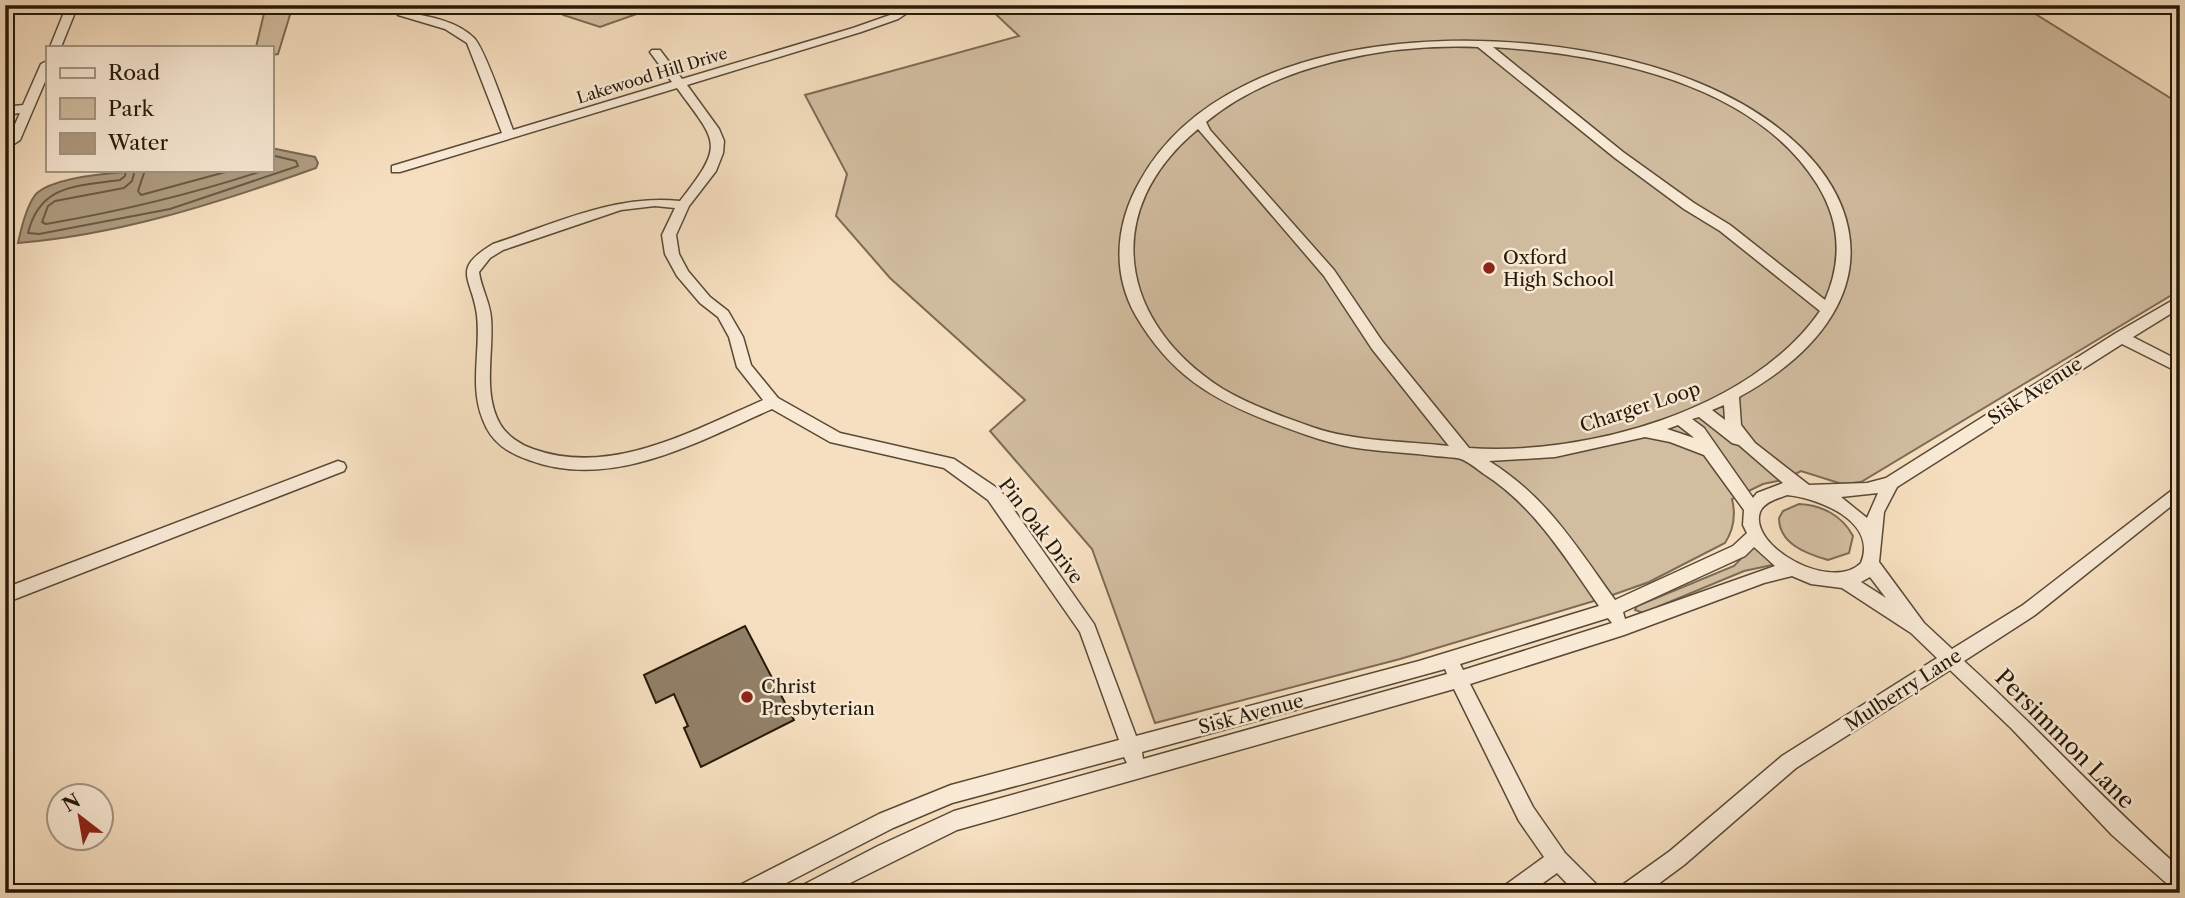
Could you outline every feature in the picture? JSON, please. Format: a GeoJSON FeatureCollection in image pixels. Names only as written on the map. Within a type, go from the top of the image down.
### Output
{"type":"FeatureCollection","features":[{"type":"Feature","properties":{"kind":"street"},"geometry":{"type":"LineString","coordinates":[[55,46],[73,5]]}},
{"type":"Feature","properties":{"kind":"street","name":"Lakewood Hill Drive"},"geometry":{"type":"LineString","coordinates":[[396,169],[869,26],[894,17],[914,5]]}},
{"type":"Feature","properties":{"kind":"street"},"geometry":{"type":"LineString","coordinates":[[403,15],[443,24],[462,32],[472,42],[509,135]]}},
{"type":"Feature","properties":{"kind":"street"},"geometry":{"type":"LineString","coordinates":[[1482,44],[1630,164],[1725,228],[1828,310]]}},
{"type":"Feature","properties":{"kind":"street","name":"Charger Loop"},"geometry":{"type":"LineString","coordinates":[[1482,44],[1522,46],[1609,58],[1665,73],[1728,100],[1786,139],[1824,182],[1837,208],[1845,239],[1841,278],[1828,310],[1814,333],[1791,355],[1731,395],[1701,410],[1581,447],[1502,456],[1384,446],[1311,433],[1224,397],[1183,364],[1154,334],[1135,302],[1124,258],[1126,222],[1137,194],[1171,147],[1200,121],[1249,89],[1317,62],[1393,47],[1482,44]]}},
{"type":"Feature","properties":{"kind":"street"},"geometry":{"type":"LineString","coordinates":[[1510,67],[1509,54],[1522,46]]}},
{"type":"Feature","properties":{"kind":"street","name":"Pin Oak Drive"},"geometry":{"type":"LineString","coordinates":[[656,52],[713,129],[718,141],[717,153],[710,171],[683,205],[669,235],[672,254],[682,273],[705,300],[723,314],[736,337],[744,367],[773,402],[836,438],[948,463],[994,495],[1088,629],[1139,769]]}},
{"type":"Feature","properties":{"kind":"street"},"geometry":{"type":"LineString","coordinates":[[14,140],[46,66]]}},
{"type":"Feature","properties":{"kind":"street"},"geometry":{"type":"LineString","coordinates":[[5,111],[27,108]]}},
{"type":"Feature","properties":{"kind":"street"},"geometry":{"type":"LineString","coordinates":[[1200,121],[1217,145],[1329,272],[1377,345],[1465,454],[1500,476],[1548,519],[1624,627]]}},
{"type":"Feature","properties":{"kind":"street"},"geometry":{"type":"LineString","coordinates":[[1171,147],[1194,141],[1217,145]]}},
{"type":"Feature","properties":{"kind":"street"},"geometry":{"type":"LineString","coordinates":[[683,205],[655,202],[619,206],[498,247],[476,262],[472,271],[484,317],[484,397],[489,419],[508,444],[532,457],[554,464],[603,463],[629,460],[773,402]]}},
{"type":"Feature","properties":{"kind":"street","name":"Sisk Avenue"},"geometry":{"type":"LineString","coordinates":[[1753,510],[1759,499],[1771,492],[1786,489],[1867,489],[1891,483],[2180,301]]}},
{"type":"Feature","properties":{"kind":"street"},"geometry":{"type":"LineString","coordinates":[[2121,337],[2180,368]]}},
{"type":"Feature","properties":{"kind":"street"},"geometry":{"type":"LineString","coordinates":[[1731,395],[1733,426],[1749,447]]}},
{"type":"Feature","properties":{"kind":"street"},"geometry":{"type":"LineString","coordinates":[[1701,410],[1809,491],[1834,500],[1852,512],[1865,527],[1873,543]]}},
{"type":"Feature","properties":{"kind":"street"},"geometry":{"type":"LineString","coordinates":[[1680,418],[1698,432],[1753,510],[1751,522],[1755,535],[1775,560],[1790,570],[1819,580],[1846,581],[1861,575],[1871,565],[1874,554],[1873,525],[1891,483]]}},
{"type":"Feature","properties":{"kind":"street"},"geometry":{"type":"LineString","coordinates":[[1640,430],[1672,436],[1710,451]]}},
{"type":"Feature","properties":{"kind":"street"},"geometry":{"type":"LineString","coordinates":[[5,596],[338,467]]}},
{"type":"Feature","properties":{"kind":"street","name":"Mulberry Lane"},"geometry":{"type":"LineString","coordinates":[[1628,893],[1676,858],[1789,762],[2029,610],[2180,490]]}},
{"type":"Feature","properties":{"kind":"street","name":"Sisk Avenue"},"geometry":{"type":"LineString","coordinates":[[745,893],[873,827],[951,794],[1448,661],[1612,609],[1739,551],[1755,535]]}},
{"type":"Feature","properties":{"kind":"street","name":"Persimmon Lane"},"geometry":{"type":"LineString","coordinates":[[1871,565],[1911,615],[1917,628]]}},
{"type":"Feature","properties":{"kind":"street","name":"Sisk Avenue"},"geometry":{"type":"LineString","coordinates":[[808,893],[954,821],[1459,679],[1624,627],[1762,576],[1790,570]]}},
{"type":"Feature","properties":{"kind":"street","name":"Persimmon Lane"},"geometry":{"type":"LineString","coordinates":[[1846,581],[1917,628],[2019,723],[2119,828],[2180,882]]}},
{"type":"Feature","properties":{"kind":"street"},"geometry":{"type":"LineString","coordinates":[[1448,661],[1526,814],[1558,860],[1591,893]]}},
{"type":"Feature","properties":{"kind":"street"},"geometry":{"type":"LineString","coordinates":[[1511,893],[1558,860]]}},
{"type":"Feature","properties":{"kind":"green space"},"geometry":{"type":"Polygon","coordinates":[[[266,5],[293,5],[278,54],[273,55],[273,46],[256,46],[266,5]]]}},
{"type":"Feature","properties":{"kind":"green space"},"geometry":{"type":"Polygon","coordinates":[[[558,5],[662,5],[600,27],[563,15],[558,5]]]}},
{"type":"Feature","properties":{"kind":"green space"},"geometry":{"type":"Polygon","coordinates":[[[986,5],[2021,5],[2180,104],[2180,290],[1861,482],[1842,484],[1801,471],[1783,480],[1763,484],[1732,499],[1733,522],[1725,543],[1649,582],[1400,659],[1155,723],[1092,549],[990,431],[1025,400],[890,278],[836,216],[847,174],[805,95],[1019,36],[986,5]]]}},
{"type":"Feature","properties":{"kind":"green space"},"geometry":{"type":"Polygon","coordinates":[[[1799,504],[1823,509],[1843,522],[1853,536],[1849,553],[1828,560],[1811,555],[1789,541],[1780,527],[1779,518],[1783,511],[1799,504]]]}},
{"type":"Feature","properties":{"kind":"green space"},"geometry":{"type":"Polygon","coordinates":[[[1756,543],[1777,564],[1744,571],[1643,613],[1635,610],[1637,606],[1734,566],[1756,543]]]}},
{"type":"Feature","properties":{"kind":"water"},"geometry":{"type":"Polygon","coordinates":[[[273,148],[315,157],[318,163],[316,168],[299,174],[161,218],[90,233],[18,243],[25,216],[37,193],[55,184],[81,177],[114,173],[273,172],[273,148]]]}},
{"type":"Feature","properties":{"kind":"building","name":"Christ Presbyterian"},"geometry":{"type":"Polygon","coordinates":[[[745,626],[794,720],[701,767],[684,728],[688,726],[674,694],[656,703],[644,675],[745,626]]]}},
{"type":"Feature","properties":{"kind":"place","name":"Oxford High School"},"geometry":{"type":"Point","coordinates":[1489,268]}},
{"type":"Feature","properties":{"kind":"place","name":"Christ Presbyterian"},"geometry":{"type":"Point","coordinates":[747,697]}}]}
